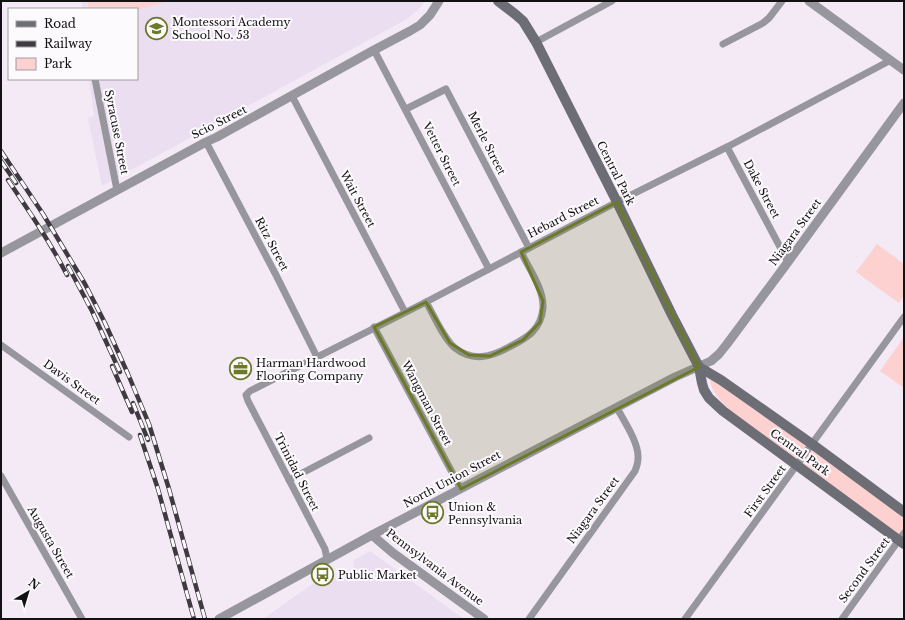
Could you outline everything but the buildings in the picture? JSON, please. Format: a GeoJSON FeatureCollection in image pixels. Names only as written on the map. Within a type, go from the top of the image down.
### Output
{"type":"FeatureCollection","features":[{"type":"Feature","properties":{"kind":"main road","name":"Central Park"},"geometry":{"type":"LineString","coordinates":[[498,1],[523,21],[536,42],[699,367],[704,390],[709,398],[723,411],[902,539]]}},
{"type":"Feature","properties":{"kind":"main road","name":"Central Park"},"geometry":{"type":"LineString","coordinates":[[699,367],[721,380],[812,444],[904,512]]}},
{"type":"Feature","properties":{"kind":"street","name":"Scio Street"},"geometry":{"type":"LineString","coordinates":[[1,253],[410,31],[420,25],[430,15],[439,1]]}},
{"type":"Feature","properties":{"kind":"street"},"geometry":{"type":"LineString","coordinates":[[536,42],[612,1]]}},
{"type":"Feature","properties":{"kind":"street"},"geometry":{"type":"LineString","coordinates":[[722,44],[763,23],[769,18],[782,1]]}},
{"type":"Feature","properties":{"kind":"street"},"geometry":{"type":"LineString","coordinates":[[809,1],[904,69]]}},
{"type":"Feature","properties":{"kind":"street","name":"Vetter Street"},"geometry":{"type":"LineString","coordinates":[[374,50],[489,269]]}},
{"type":"Feature","properties":{"kind":"street","name":"Hebard Street"},"geometry":{"type":"LineString","coordinates":[[246,395],[374,327],[426,302],[617,202],[728,147],[891,60]]}},
{"type":"Feature","properties":{"kind":"street","name":"Syracuse Street"},"geometry":{"type":"LineString","coordinates":[[95,80],[117,190]]}},
{"type":"Feature","properties":{"kind":"street","name":"Merle Street"},"geometry":{"type":"LineString","coordinates":[[406,110],[446,89],[529,248]]}},
{"type":"Feature","properties":{"kind":"street","name":"Wait Street"},"geometry":{"type":"LineString","coordinates":[[292,96],[405,312]]}},
{"type":"Feature","properties":{"kind":"street","name":"Niagara Street"},"geometry":{"type":"LineString","coordinates":[[699,367],[711,361],[719,354],[904,103]]}},
{"type":"Feature","properties":{"kind":"street","name":"Ritz Street"},"geometry":{"type":"LineString","coordinates":[[206,142],[317,357]]}},
{"type":"Feature","properties":{"kind":"street","name":"Dake Street"},"geometry":{"type":"LineString","coordinates":[[728,147],[788,262]]}},
{"type":"Feature","properties":{"kind":"street"},"geometry":{"type":"LineString","coordinates":[[426,302],[450,343],[469,355],[482,357],[490,356],[523,340],[536,328],[542,314],[543,301],[538,285],[521,252]]}},
{"type":"Feature","properties":{"kind":"street","name":"First Street"},"geometry":{"type":"LineString","coordinates":[[685,619],[904,317]]}},
{"type":"Feature","properties":{"kind":"street","name":"Wangman Street"},"geometry":{"type":"LineString","coordinates":[[374,327],[461,489]]}},
{"type":"Feature","properties":{"kind":"street","name":"Davis Street"},"geometry":{"type":"LineString","coordinates":[[1,345],[129,437]]}},
{"type":"Feature","properties":{"kind":"street","name":"North Union Street"},"geometry":{"type":"LineString","coordinates":[[219,619],[372,535],[699,367]]}},
{"type":"Feature","properties":{"kind":"street","name":"Trinidad Street"},"geometry":{"type":"LineString","coordinates":[[246,395],[325,549],[328,559]]}},
{"type":"Feature","properties":{"kind":"street","name":"Niagara Street"},"geometry":{"type":"LineString","coordinates":[[529,619],[636,471],[638,464],[638,450],[617,408]]}},
{"type":"Feature","properties":{"kind":"street"},"geometry":{"type":"LineString","coordinates":[[289,480],[369,438]]}},
{"type":"Feature","properties":{"kind":"street","name":"Augusta Street"},"geometry":{"type":"LineString","coordinates":[[1,476],[82,619]]}},
{"type":"Feature","properties":{"kind":"street","name":"Pennsylvania Avenue"},"geometry":{"type":"LineString","coordinates":[[372,535],[393,553],[484,619]]}},
{"type":"Feature","properties":{"kind":"street","name":"Second Street"},"geometry":{"type":"LineString","coordinates":[[842,619],[902,539]]}},
{"type":"Feature","properties":{"kind":"highlighted area"},"geometry":{"type":"Polygon","coordinates":[[[617,202],[699,367],[461,489],[374,327],[426,302],[450,343],[469,355],[490,356],[523,340],[540,322],[543,301],[521,252],[617,202]]]}},
{"type":"Feature","properties":{"kind":"shaded area"},"geometry":{"type":"Polygon","coordinates":[[[81,1],[425,1],[419,9],[407,19],[102,186],[88,118],[94,116],[89,80],[138,80],[138,8],[82,8],[81,1]]]}},
{"type":"Feature","properties":{"kind":"shaded area"},"geometry":{"type":"Polygon","coordinates":[[[370,551],[464,619],[263,619],[318,580],[325,583],[353,569],[354,560],[370,551]]]}},
{"type":"Feature","properties":{"kind":"green space"},"geometry":{"type":"Polygon","coordinates":[[[88,1],[169,1],[138,10],[138,8],[88,8],[88,1]]]}},
{"type":"Feature","properties":{"kind":"green space"},"geometry":{"type":"Polygon","coordinates":[[[877,244],[904,264],[904,295],[899,303],[856,272],[877,244]]]}},
{"type":"Feature","properties":{"kind":"green space"},"geometry":{"type":"Polygon","coordinates":[[[904,337],[904,388],[880,371],[904,337]]]}},
{"type":"Feature","properties":{"kind":"green space"},"geometry":{"type":"Polygon","coordinates":[[[711,378],[904,516],[904,538],[731,412],[715,393],[711,384],[711,378]]]}},
{"type":"Feature","properties":{"kind":"railway"},"geometry":{"type":"LineString","coordinates":[[1,151],[43,214],[85,284],[105,323],[128,374],[149,424],[169,489],[205,619]]}},
{"type":"Feature","properties":{"kind":"railway"},"geometry":{"type":"LineString","coordinates":[[1,161],[16,183]]}},
{"type":"Feature","properties":{"kind":"railway"},"geometry":{"type":"LineString","coordinates":[[8,180],[67,275]]}},
{"type":"Feature","properties":{"kind":"railway"},"geometry":{"type":"LineString","coordinates":[[68,266],[92,311],[120,372]]}},
{"type":"Feature","properties":{"kind":"railway"},"geometry":{"type":"LineString","coordinates":[[112,366],[132,412]]}},
{"type":"Feature","properties":{"kind":"railway"},"geometry":{"type":"LineString","coordinates":[[133,403],[148,440]]}},
{"type":"Feature","properties":{"kind":"railway"},"geometry":{"type":"LineString","coordinates":[[140,435],[158,489],[194,619]]}},
{"type":"Feature","properties":{"kind":"place","name":"Montessori Academy School No. 53"},"geometry":{"type":"Point","coordinates":[156,28]}},
{"type":"Feature","properties":{"kind":"place","name":"Harman Hardwood Flooring Company"},"geometry":{"type":"Point","coordinates":[240,369]}},
{"type":"Feature","properties":{"kind":"place","name":"Union & Pennsylvania"},"geometry":{"type":"Point","coordinates":[432,513]}},
{"type":"Feature","properties":{"kind":"place","name":"Public Market"},"geometry":{"type":"Point","coordinates":[322,575]}}]}
